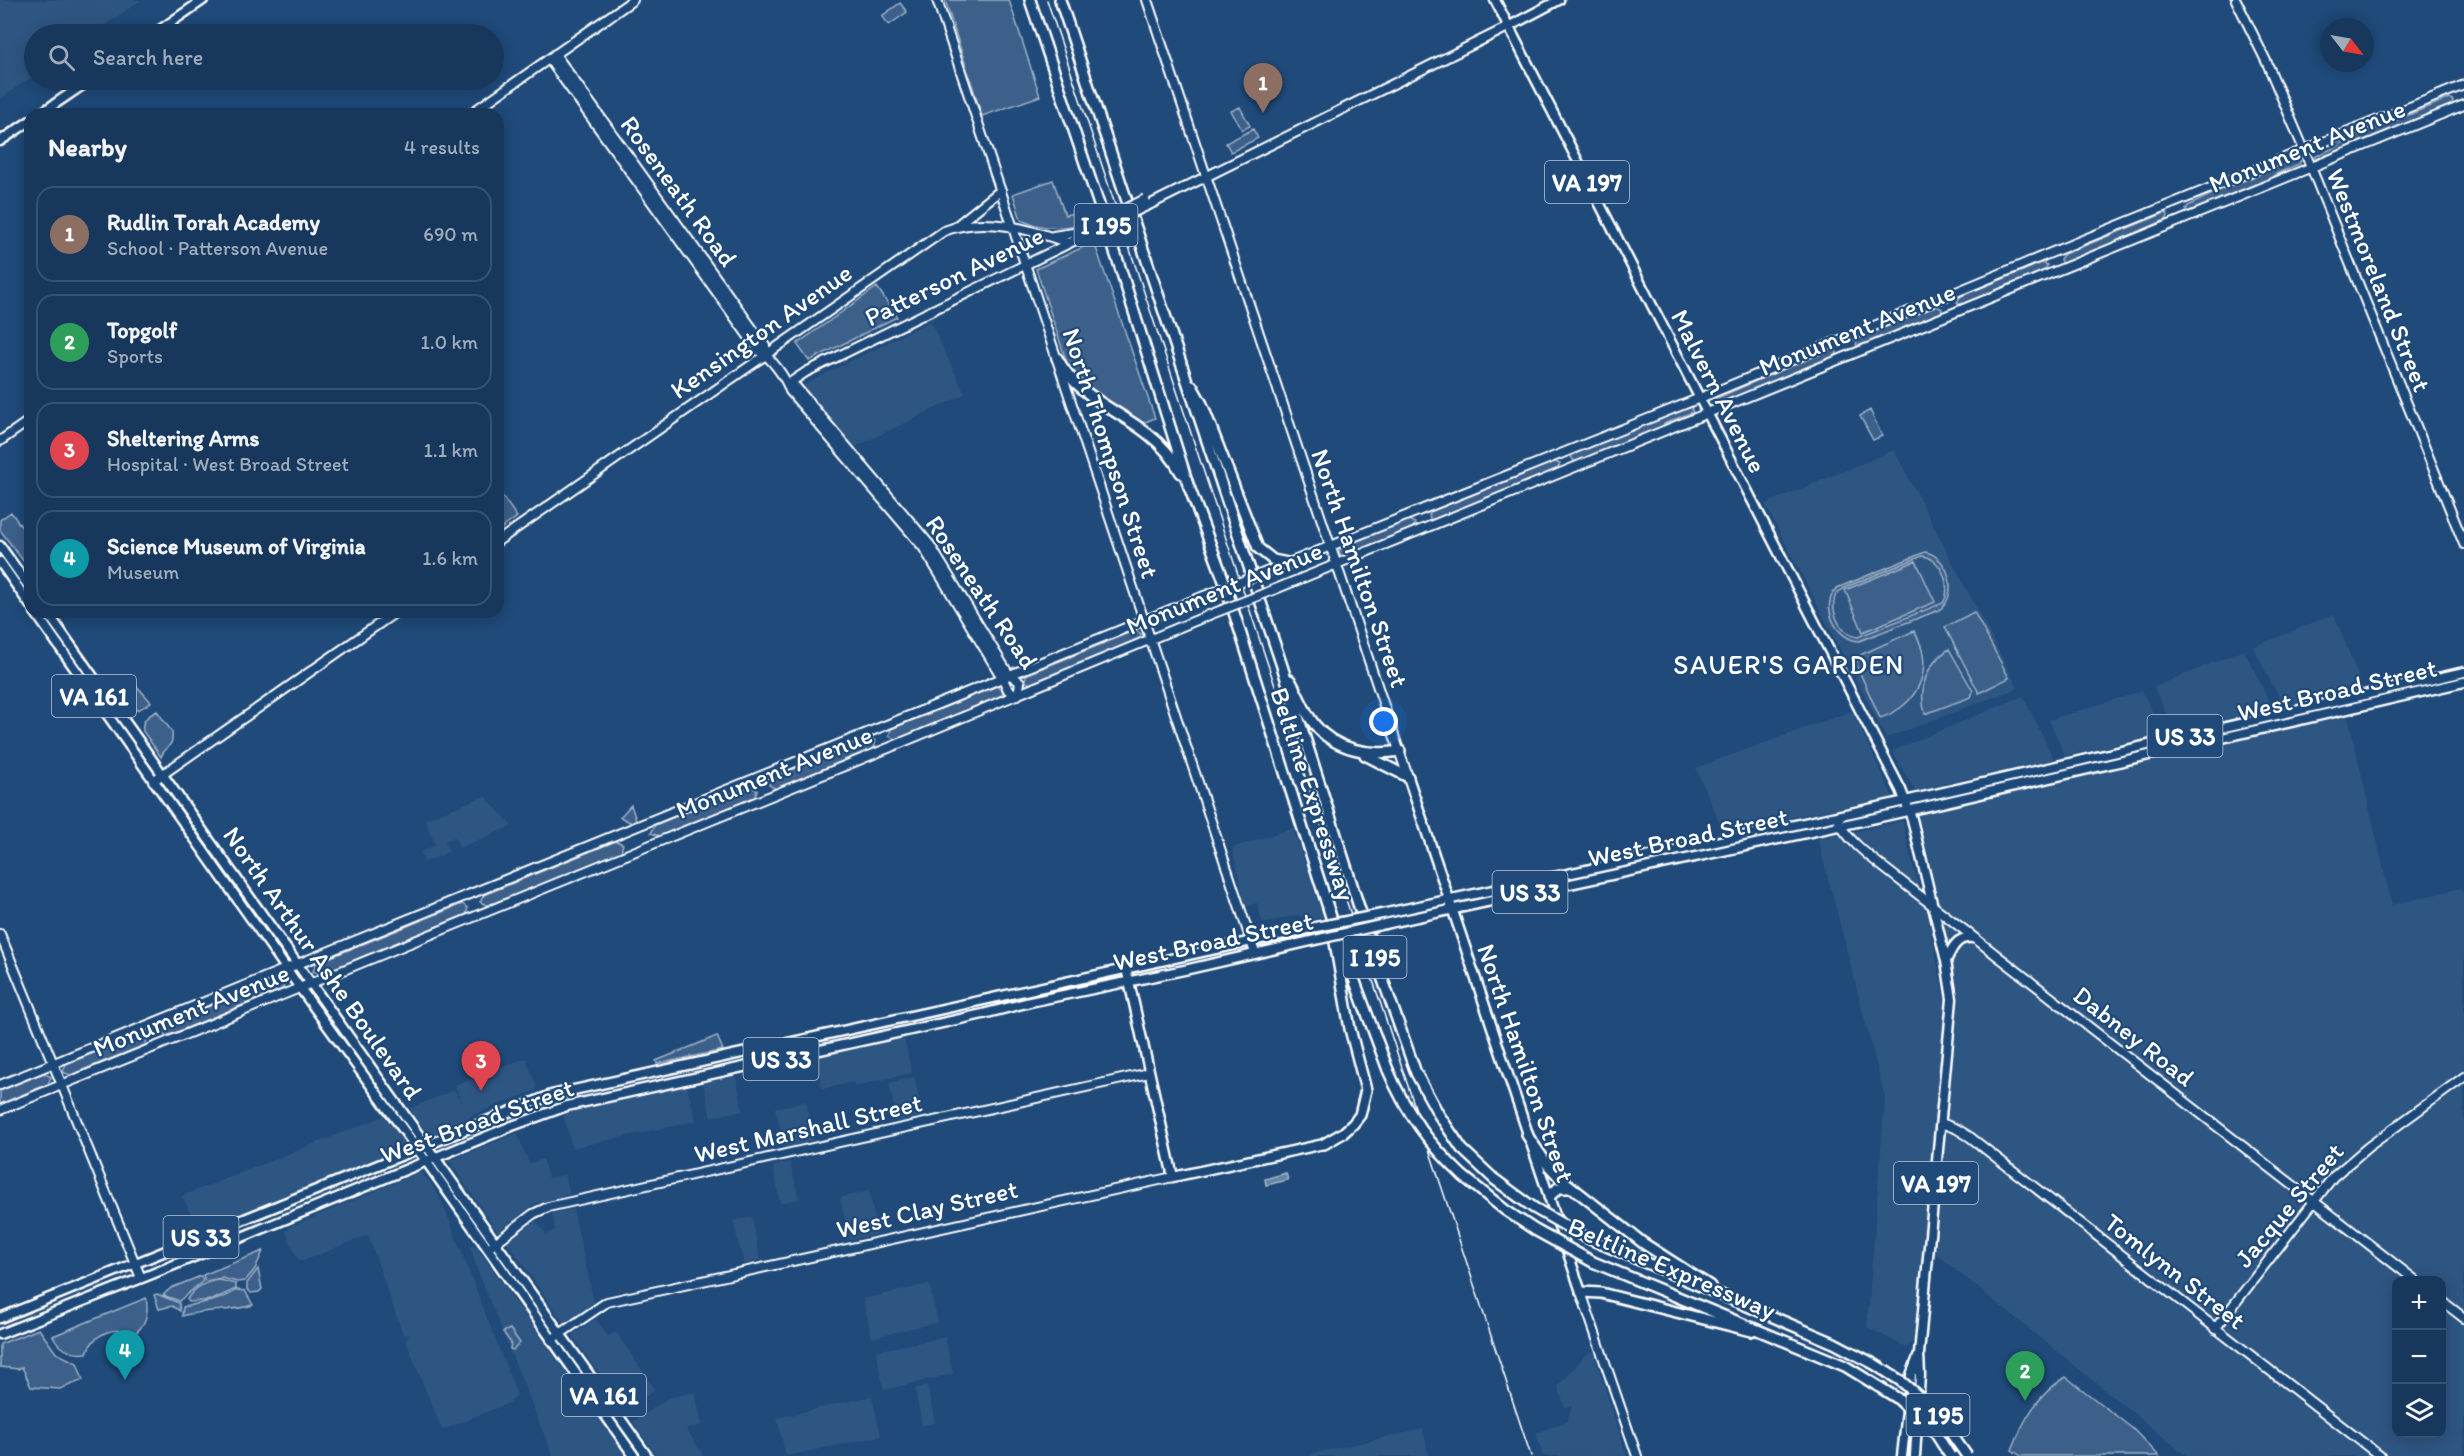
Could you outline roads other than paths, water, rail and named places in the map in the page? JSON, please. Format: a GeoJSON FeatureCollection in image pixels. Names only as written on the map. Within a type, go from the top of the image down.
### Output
{"type":"FeatureCollection","features":[{"type":"Feature","properties":{"kind":"highway","name":"Beltline Expressway"},"geometry":{"type":"LineString","coordinates":[[1030,0],[1119,264],[1188,484],[1223,578],[1332,920],[1388,1071],[1415,1123],[1427,1140],[1463,1176],[1504,1210],[1535,1230],[1593,1262],[1845,1365],[1897,1398],[1936,1434],[1950,1456]]}},
{"type":"Feature","properties":{"kind":"highway","name":"Beltline Expressway"},"geometry":{"type":"LineString","coordinates":[[1060,0],[1282,666],[1377,963],[1424,1089],[1450,1133],[1462,1149],[1494,1179],[1534,1208],[1583,1236],[1834,1343],[1874,1364],[1901,1381],[1935,1411],[1967,1456]]}},
{"type":"Feature","properties":{"kind":"highway"},"geometry":{"type":"LineString","coordinates":[[1057,358],[1064,372],[1086,394],[1157,441],[1173,460],[1188,484]]}},
{"type":"Feature","properties":{"kind":"highway"},"geometry":{"type":"LineString","coordinates":[[1179,360],[1202,404],[1258,548],[1273,560],[1288,563]]}},
{"type":"Feature","properties":{"kind":"highway"},"geometry":{"type":"LineString","coordinates":[[1282,666],[1315,725],[1330,739],[1396,769],[1408,777]]}},
{"type":"Feature","properties":{"kind":"highway"},"geometry":{"type":"LineString","coordinates":[[1351,749],[1376,753],[1400,751]]}},
{"type":"Feature","properties":{"kind":"highway"},"geometry":{"type":"LineString","coordinates":[[1324,1144],[1343,1133],[1360,1115],[1366,1090],[1350,1029],[1332,920]]}},
{"type":"Feature","properties":{"kind":"highway"},"geometry":{"type":"LineString","coordinates":[[1527,1135],[1560,1178],[1643,1243],[1732,1300]]}},
{"type":"Feature","properties":{"kind":"highway"},"geometry":{"type":"LineString","coordinates":[[1549,1197],[1563,1186],[1575,1188]]}},
{"type":"Feature","properties":{"kind":"highway"},"geometry":{"type":"LineString","coordinates":[[1581,1292],[1601,1293],[1785,1340]]}},
{"type":"Feature","properties":{"kind":"main road"},"geometry":{"type":"LineString","coordinates":[[168,24],[203,0]]}},
{"type":"Feature","properties":{"kind":"main road","name":"Malvern Avenue"},"geometry":{"type":"LineString","coordinates":[[1495,0],[1906,801]]}},
{"type":"Feature","properties":{"kind":"main road","name":"Patterson Avenue"},"geometry":{"type":"LineString","coordinates":[[1508,27],[1559,0]]}},
{"type":"Feature","properties":{"kind":"main road"},"geometry":{"type":"LineString","coordinates":[[49,108],[75,90]]}},
{"type":"Feature","properties":{"kind":"main road"},"geometry":{"type":"LineString","coordinates":[[0,141],[24,125]]}},
{"type":"Feature","properties":{"kind":"main road"},"geometry":{"type":"LineString","coordinates":[[0,546],[24,580]]}},
{"type":"Feature","properties":{"kind":"main road"},"geometry":{"type":"LineString","coordinates":[[0,562],[24,596]]}},
{"type":"Feature","properties":{"kind":"main road","name":"North Arthur Ashe Boulevard"},"geometry":{"type":"LineString","coordinates":[[39,618],[286,969],[426,1161],[634,1456]]}},
{"type":"Feature","properties":{"kind":"main road","name":"North Arthur Ashe Boulevard"},"geometry":{"type":"LineString","coordinates":[[51,618],[647,1456]]}},
{"type":"Feature","properties":{"kind":"main road","name":"West Broad Street"},"geometry":{"type":"LineString","coordinates":[[0,1318],[551,1095],[1251,940],[1449,900],[1906,801],[2464,672]]}},
{"type":"Feature","properties":{"kind":"main road","name":"West Broad Street"},"geometry":{"type":"LineString","coordinates":[[0,1334],[435,1157],[567,1106],[1452,909],[1909,811],[2464,682]]}},
{"type":"Feature","properties":{"kind":"main road","name":"North Hamilton Street"},"geometry":{"type":"LineString","coordinates":[[1408,777],[1581,1292]]}},
{"type":"Feature","properties":{"kind":"main road","name":"VA 197"},"geometry":{"type":"LineString","coordinates":[[1906,801],[1946,961],[1952,1005],[1919,1354],[1920,1375],[1915,1456]]}},
{"type":"Feature","properties":{"kind":"main road"},"geometry":{"type":"LineString","coordinates":[[1946,961],[1957,942],[1966,937],[1973,938]]}},
{"type":"Feature","properties":{"kind":"main road"},"geometry":{"type":"LineString","coordinates":[[1126,968],[1173,1177]]}},
{"type":"Feature","properties":{"kind":"main road","name":"West Clay Street"},"geometry":{"type":"LineString","coordinates":[[1173,1177],[1324,1144]]}},
{"type":"Feature","properties":{"kind":"main road","name":"VA 197"},"geometry":{"type":"LineString","coordinates":[[1902,1456],[1911,1376],[1919,1354]]}},
{"type":"Feature","properties":{"kind":"street"},"geometry":{"type":"LineString","coordinates":[[504,90],[633,0]]}},
{"type":"Feature","properties":{"kind":"street","name":"North Thompson Street"},"geometry":{"type":"LineString","coordinates":[[938,0],[1255,953]]}},
{"type":"Feature","properties":{"kind":"street","name":"North Hamilton Street"},"geometry":{"type":"LineString","coordinates":[[1148,0],[1408,777]]}},
{"type":"Feature","properties":{"kind":"street","name":"Westmoreland Street"},"geometry":{"type":"LineString","coordinates":[[2236,0],[2267,63],[2311,167],[2464,544]]}},
{"type":"Feature","properties":{"kind":"street","name":"Patterson Avenue"},"geometry":{"type":"LineString","coordinates":[[788,384],[806,372],[1069,243],[1090,230],[1147,202],[1161,199],[1508,27]]}},
{"type":"Feature","properties":{"kind":"street","name":"Roseneath Road"},"geometry":{"type":"LineString","coordinates":[[552,56],[758,349],[766,354],[788,384],[796,387],[930,545],[1007,677],[1009,692],[1018,695],[1021,684],[1007,677]]}},
{"type":"Feature","properties":{"kind":"street","name":"Monument Avenue"},"geometry":{"type":"LineString","coordinates":[[0,1085],[1145,622],[1204,596],[1700,398],[2464,86]]}},
{"type":"Feature","properties":{"kind":"street"},"geometry":{"type":"LineString","coordinates":[[478,108],[504,90]]}},
{"type":"Feature","properties":{"kind":"street","name":"Monument Avenue"},"geometry":{"type":"LineString","coordinates":[[0,1110],[2464,105]]}},
{"type":"Feature","properties":{"kind":"street"},"geometry":{"type":"LineString","coordinates":[[954,227],[1001,190]]}},
{"type":"Feature","properties":{"kind":"street","name":"Kensington Avenue"},"geometry":{"type":"LineString","coordinates":[[504,537],[933,237],[954,227],[982,223],[1049,236],[1069,243]]}},
{"type":"Feature","properties":{"kind":"street"},"geometry":{"type":"LineString","coordinates":[[1049,236],[1090,230]]}},
{"type":"Feature","properties":{"kind":"street"},"geometry":{"type":"LineString","coordinates":[[0,441],[24,424]]}},
{"type":"Feature","properties":{"kind":"street"},"geometry":{"type":"LineString","coordinates":[[153,781],[387,618]]}},
{"type":"Feature","properties":{"kind":"street"},"geometry":{"type":"LineString","coordinates":[[1838,816],[1840,826]]}},
{"type":"Feature","properties":{"kind":"street","name":"Dabney Road"},"geometry":{"type":"LineString","coordinates":[[1840,826],[1875,860],[1973,938],[2409,1276]]}},
{"type":"Feature","properties":{"kind":"street"},"geometry":{"type":"LineString","coordinates":[[0,934],[141,1278]]}},
{"type":"Feature","properties":{"kind":"street","name":"West Marshall Street"},"geometry":{"type":"LineString","coordinates":[[486,1249],[537,1212],[548,1207],[1149,1073]]}},
{"type":"Feature","properties":{"kind":"street","name":"Jacque Street"},"geometry":{"type":"LineString","coordinates":[[2215,1329],[2333,1178],[2361,1152],[2464,1077]]}},
{"type":"Feature","properties":{"kind":"street","name":"Tomlynn Street"},"geometry":{"type":"LineString","coordinates":[[1941,1123],[1970,1137],[2380,1456]]}},
{"type":"Feature","properties":{"kind":"street","name":"West Clay Street"},"geometry":{"type":"LineString","coordinates":[[551,1340],[607,1302],[1173,1177]]}},
{"type":"Feature","properties":{"kind":"street","name":"North Hamilton Street"},"geometry":{"type":"LineString","coordinates":[[1581,1292],[1637,1456]]}},
{"type":"Feature","properties":{"kind":"street"},"geometry":{"type":"LineString","coordinates":[[2446,1304],[2464,1318]]}},
{"type":"Feature","properties":{"kind":"railway"},"geometry":{"type":"LineString","coordinates":[[1047,0],[1531,1456]]}},
{"type":"Feature","properties":{"kind":"place","name":"Rudlin Torah Academy"},"geometry":{"type":"Point","coordinates":[1263,113]}},
{"type":"Feature","properties":{"kind":"place","name":"Sheltering Arms"},"geometry":{"type":"Point","coordinates":[481,1091]}},
{"type":"Feature","properties":{"kind":"place","name":"Science Museum of Virginia"},"geometry":{"type":"Point","coordinates":[125,1380]}},
{"type":"Feature","properties":{"kind":"place","name":"Topgolf"},"geometry":{"type":"Point","coordinates":[2025,1401]}},
{"type":"Feature","properties":{"kind":"district","name":"SAUER'S GARDEN"},"geometry":{"type":"Point","coordinates":[1789,664]}}]}
